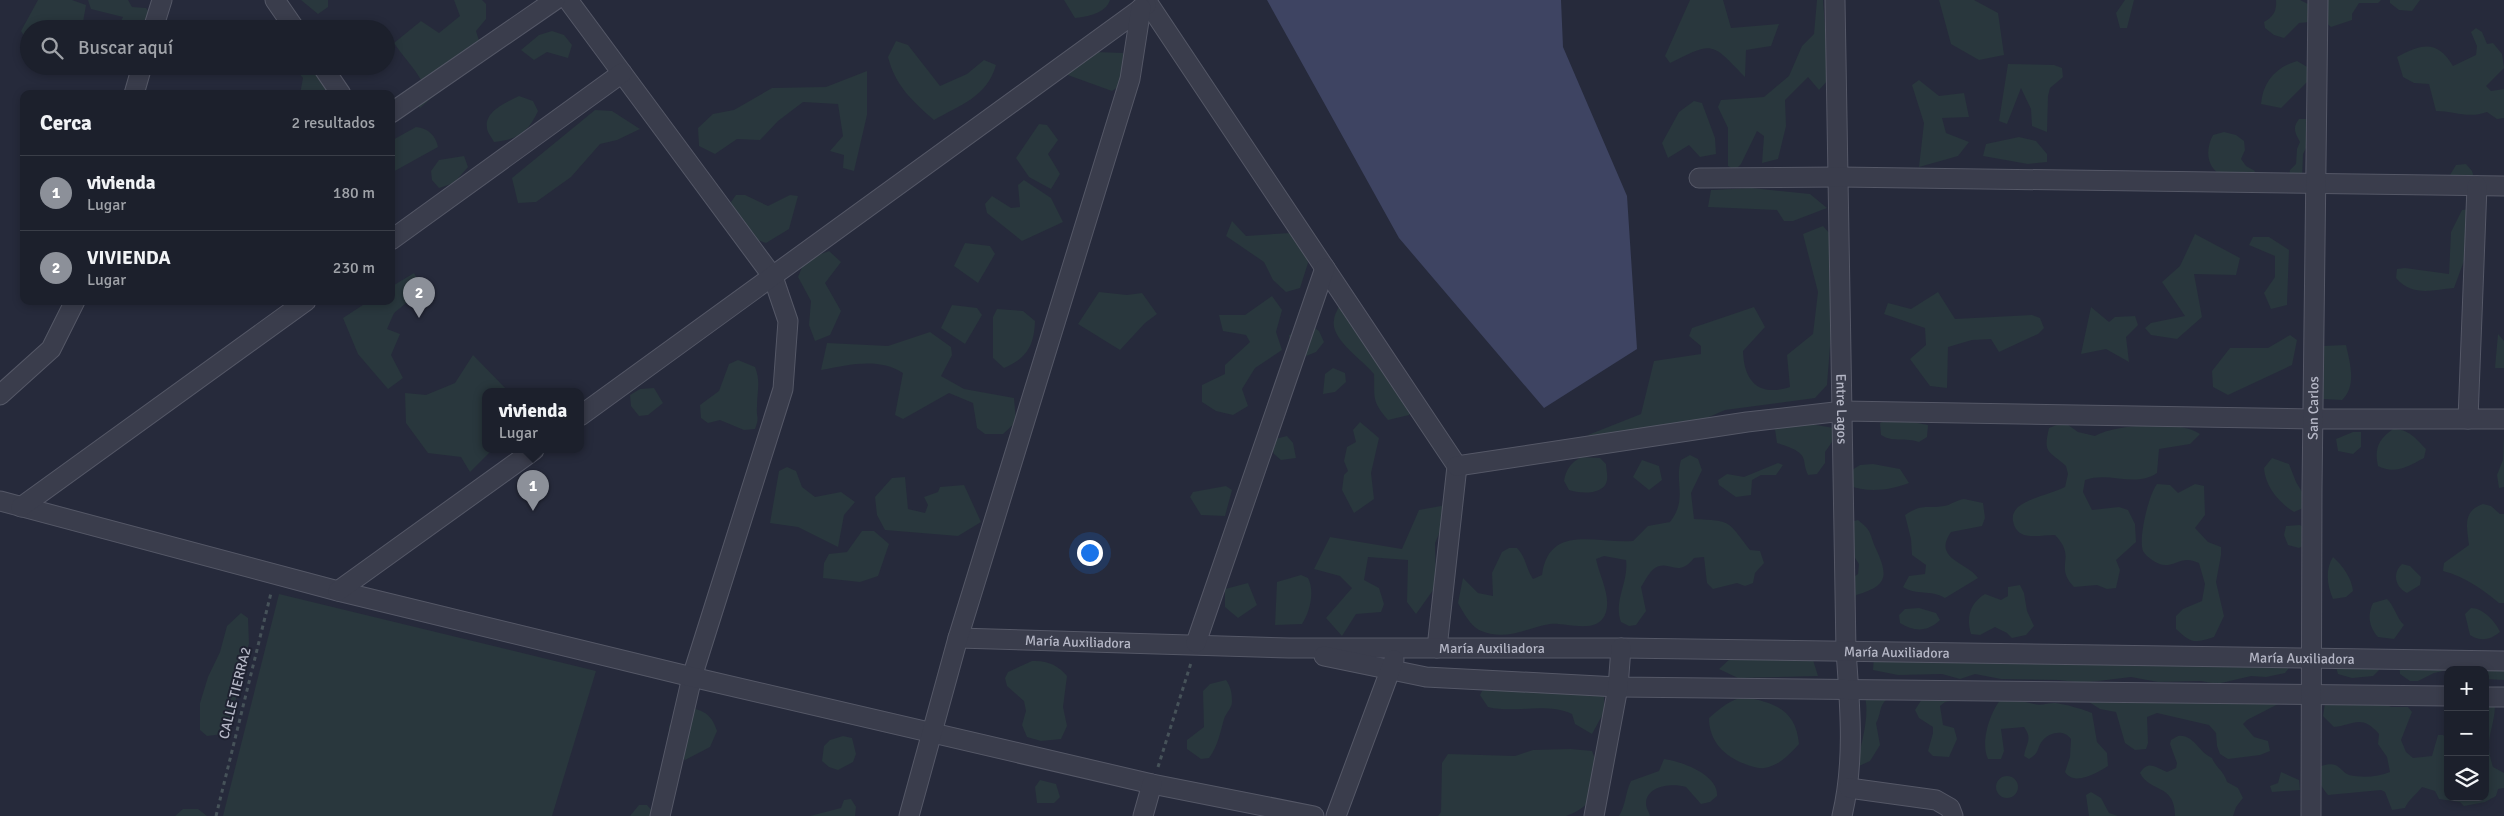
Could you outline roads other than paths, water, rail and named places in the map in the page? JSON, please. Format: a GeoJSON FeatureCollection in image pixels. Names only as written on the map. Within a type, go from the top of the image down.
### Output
{"type":"FeatureCollection","features":[{"type":"Feature","properties":{"kind":"street"},"geometry":{"type":"LineString","coordinates":[[156,20],[162,0]]}},
{"type":"Feature","properties":{"kind":"street"},"geometry":{"type":"LineString","coordinates":[[274,0],[288,20]]}},
{"type":"Feature","properties":{"kind":"street"},"geometry":{"type":"LineString","coordinates":[[395,109],[554,0]]}},
{"type":"Feature","properties":{"kind":"street"},"geometry":{"type":"LineString","coordinates":[[568,0],[773,277],[788,321],[783,389],[692,677],[660,816]]}},
{"type":"Feature","properties":{"kind":"street","name":"Entre Lagos"},"geometry":{"type":"LineString","coordinates":[[1835,0],[1840,177],[1846,651],[1851,750],[1849,788],[1842,816]]}},
{"type":"Feature","properties":{"kind":"street","name":"San Carlos"},"geometry":{"type":"LineString","coordinates":[[2311,816],[2310,694],[2314,183],[2318,0]]}},
{"type":"Feature","properties":{"kind":"street"},"geometry":{"type":"LineString","coordinates":[[1145,4],[1457,466],[1437,648]]}},
{"type":"Feature","properties":{"kind":"street"},"geometry":{"type":"LineString","coordinates":[[584,413],[1145,4]]}},
{"type":"Feature","properties":{"kind":"street"},"geometry":{"type":"LineString","coordinates":[[909,816],[958,638],[1130,79],[1145,4]]}},
{"type":"Feature","properties":{"kind":"street"},"geometry":{"type":"LineString","coordinates":[[395,237],[622,73]]}},
{"type":"Feature","properties":{"kind":"street"},"geometry":{"type":"LineString","coordinates":[[135,90],[139,75]]}},
{"type":"Feature","properties":{"kind":"street"},"geometry":{"type":"LineString","coordinates":[[328,75],[338,90]]}},
{"type":"Feature","properties":{"kind":"street"},"geometry":{"type":"LineString","coordinates":[[1699,178],[1840,177],[2504,186]]}},
{"type":"Feature","properties":{"kind":"street"},"geometry":{"type":"LineString","coordinates":[[2468,419],[2477,186]]}},
{"type":"Feature","properties":{"kind":"street"},"geometry":{"type":"LineString","coordinates":[[1196,643],[1325,268]]}},
{"type":"Feature","properties":{"kind":"street"},"geometry":{"type":"LineString","coordinates":[[0,395],[51,349],[72,305]]}},
{"type":"Feature","properties":{"kind":"street"},"geometry":{"type":"LineString","coordinates":[[21,507],[294,305]]}},
{"type":"Feature","properties":{"kind":"street"},"geometry":{"type":"LineString","coordinates":[[1457,466],[1737,424],[1843,411],[2313,419],[2504,419]]}},
{"type":"Feature","properties":{"kind":"street"},"geometry":{"type":"LineString","coordinates":[[338,591],[530,453]]}},
{"type":"Feature","properties":{"kind":"street"},"geometry":{"type":"LineString","coordinates":[[0,501],[338,591],[692,677],[1152,784],[1314,816]]}},
{"type":"Feature","properties":{"kind":"street","name":"María Auxiliadora"},"geometry":{"type":"LineString","coordinates":[[958,638],[1196,643],[1288,648],[1621,648],[2504,661]]}},
{"type":"Feature","properties":{"kind":"street","name":"María Auxiliadora"},"geometry":{"type":"LineString","coordinates":[[1288,648],[1390,671],[1426,677],[1618,687],[2444,696]]}},
{"type":"Feature","properties":{"kind":"street"},"geometry":{"type":"LineString","coordinates":[[1336,816],[1398,648]]}},
{"type":"Feature","properties":{"kind":"street"},"geometry":{"type":"LineString","coordinates":[[1594,816],[1618,687],[1621,648]]}},
{"type":"Feature","properties":{"kind":"street"},"geometry":{"type":"LineString","coordinates":[[2489,697],[2504,697]]}},
{"type":"Feature","properties":{"kind":"street"},"geometry":{"type":"LineString","coordinates":[[1143,816],[1152,784]]}},
{"type":"Feature","properties":{"kind":"street"},"geometry":{"type":"LineString","coordinates":[[1849,788],[1936,800],[1950,808],[1954,816]]}},
{"type":"Feature","properties":{"kind":"water"},"geometry":{"type":"Polygon","coordinates":[[[1267,0],[1561,0],[1563,47],[1627,196],[1637,349],[1544,408],[1399,238],[1267,0]]]}},
{"type":"Feature","properties":{"kind":"place","name":"VIVIENDA"},"geometry":{"type":"Point","coordinates":[419,318]}},
{"type":"Feature","properties":{"kind":"place","name":"vivienda"},"geometry":{"type":"Point","coordinates":[533,511]}}]}
